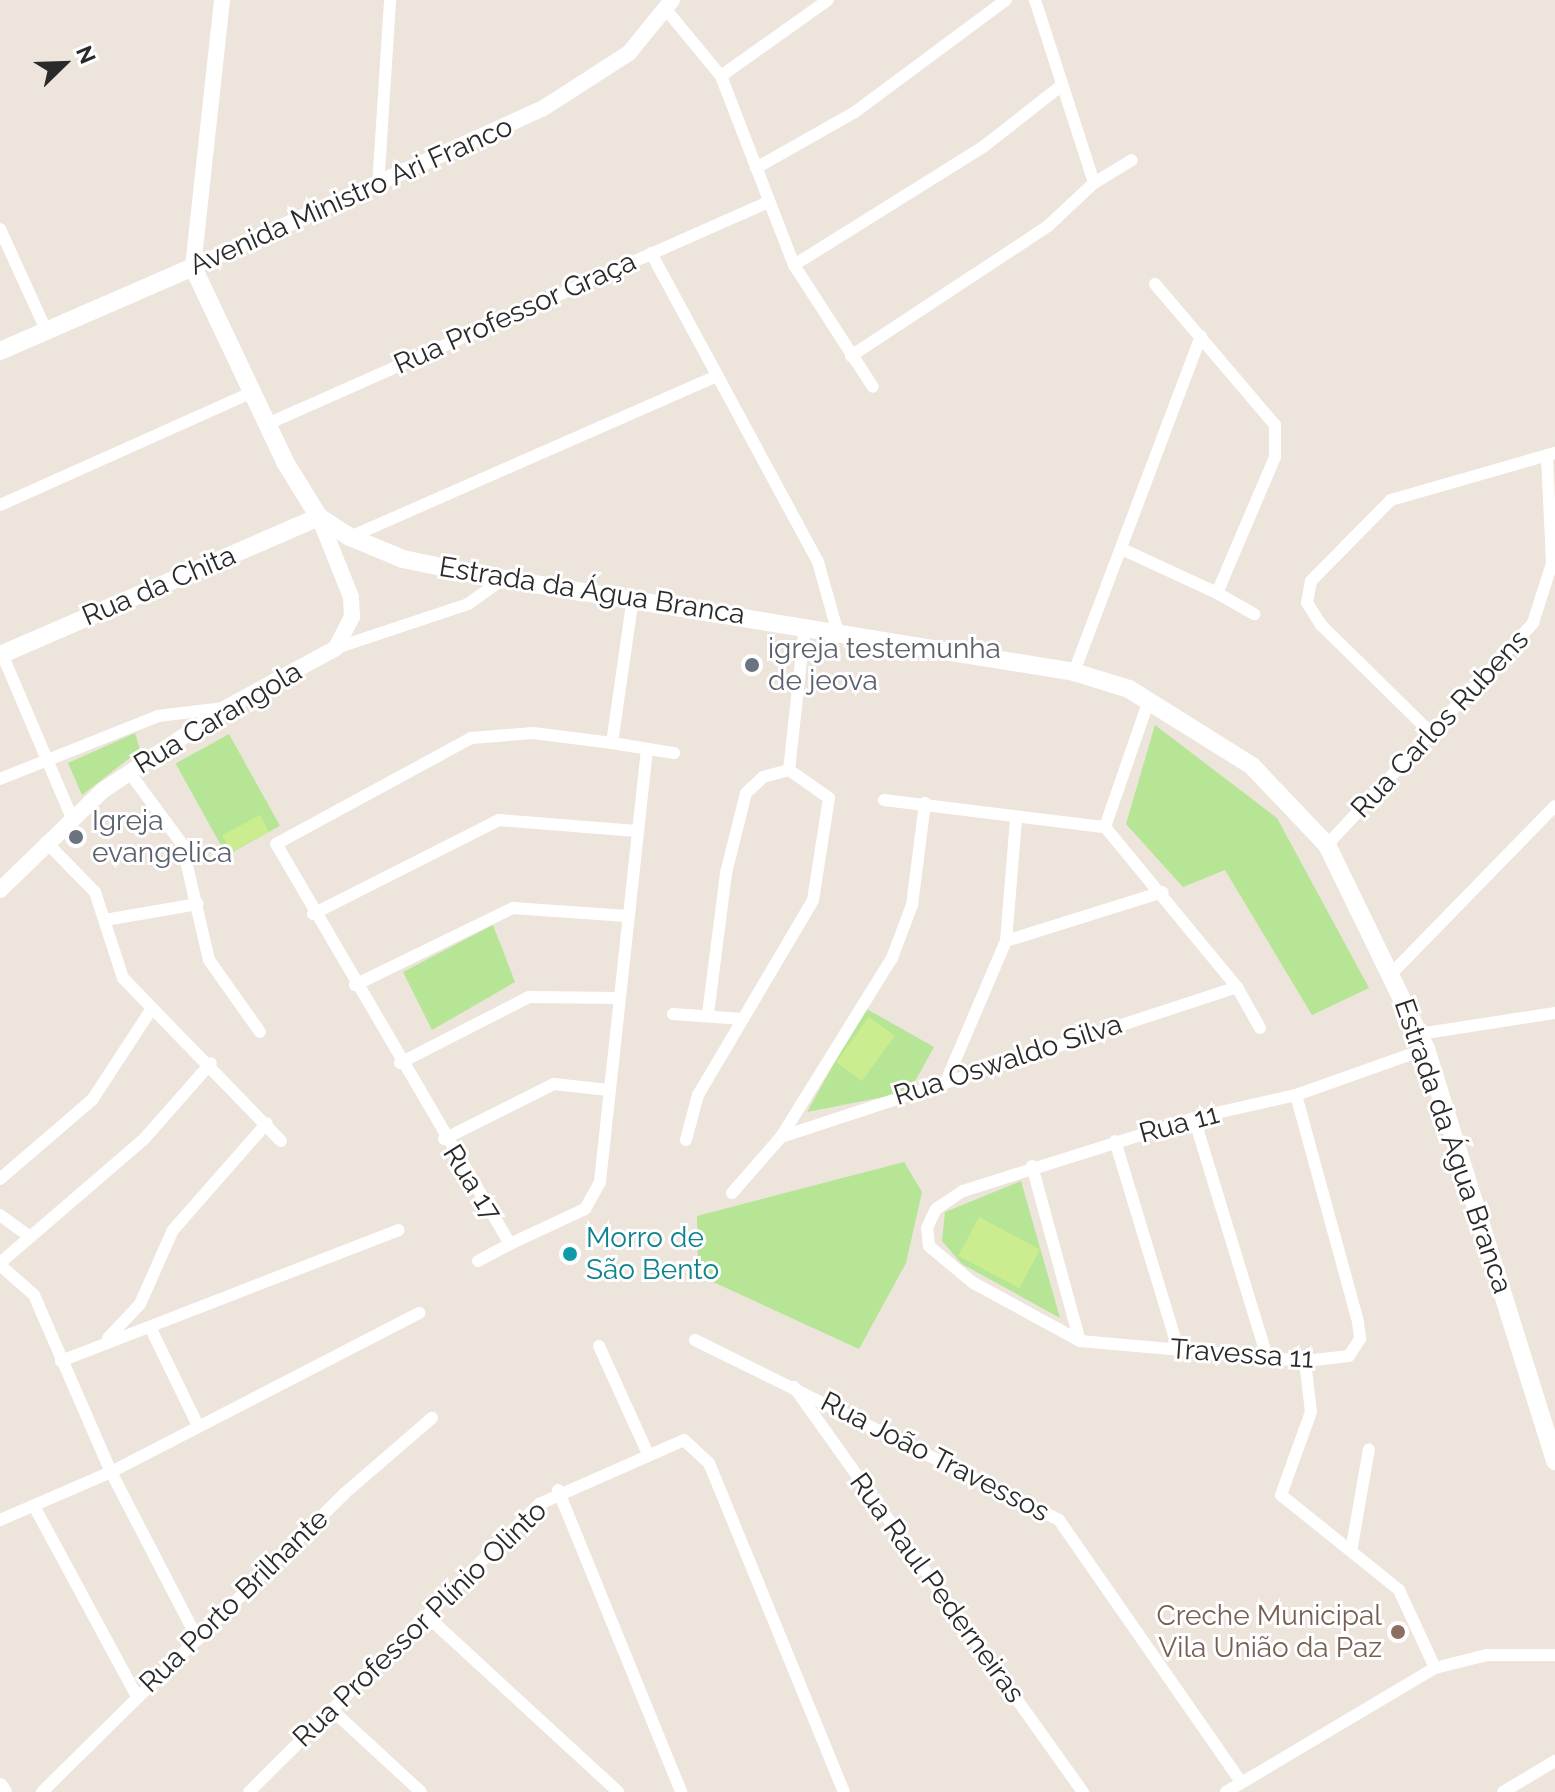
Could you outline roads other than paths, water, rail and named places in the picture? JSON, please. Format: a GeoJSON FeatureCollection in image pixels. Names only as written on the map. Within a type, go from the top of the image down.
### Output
{"type":"FeatureCollection","features":[{"type":"Feature","properties":{"kind":"main road","name":"Avenida Ministro Ari Franco"},"geometry":{"type":"LineString","coordinates":[[0,351],[193,267]]}},
{"type":"Feature","properties":{"kind":"main road","name":"Estrada da Água Branca"},"geometry":{"type":"LineString","coordinates":[[193,267],[265,425],[319,517],[350,537],[403,559],[503,579],[1074,672],[1149,700],[1252,766],[1327,845],[1423,1041],[1555,1461]]}},
{"type":"Feature","properties":{"kind":"main road","name":"Rua da Chita"},"geometry":{"type":"LineString","coordinates":[[1,655],[319,517]]}},
{"type":"Feature","properties":{"kind":"street"},"geometry":{"type":"LineString","coordinates":[[193,267],[222,0]]}},
{"type":"Feature","properties":{"kind":"street"},"geometry":{"type":"LineString","coordinates":[[378,187],[390,0]]}},
{"type":"Feature","properties":{"kind":"street"},"geometry":{"type":"LineString","coordinates":[[721,76],[828,0]]}},
{"type":"Feature","properties":{"kind":"street"},"geometry":{"type":"LineString","coordinates":[[756,168],[855,112],[1006,0]]}},
{"type":"Feature","properties":{"kind":"street"},"geometry":{"type":"LineString","coordinates":[[1035,0],[1094,183]]}},
{"type":"Feature","properties":{"kind":"street"},"geometry":{"type":"LineString","coordinates":[[670,6],[721,76],[766,203],[794,265],[873,387]]}},
{"type":"Feature","properties":{"kind":"street","name":"Avenida Ministro Ari Franco"},"geometry":{"type":"LineString","coordinates":[[193,267],[378,187],[586,84],[670,6]]}},
{"type":"Feature","properties":{"kind":"street"},"geometry":{"type":"LineString","coordinates":[[794,265],[983,147],[1062,85]]}},
{"type":"Feature","properties":{"kind":"street"},"geometry":{"type":"LineString","coordinates":[[851,356],[1048,226],[1094,183],[1132,160]]}},
{"type":"Feature","properties":{"kind":"street","name":"Rua Professor Graça"},"geometry":{"type":"LineString","coordinates":[[265,425],[766,203]]}},
{"type":"Feature","properties":{"kind":"street"},"geometry":{"type":"LineString","coordinates":[[0,229],[46,330]]}},
{"type":"Feature","properties":{"kind":"street"},"geometry":{"type":"LineString","coordinates":[[651,253],[818,562],[838,633]]}},
{"type":"Feature","properties":{"kind":"street"},"geometry":{"type":"LineString","coordinates":[[1155,284],[1265,409],[1279,438],[1217,593]]}},
{"type":"Feature","properties":{"kind":"street"},"geometry":{"type":"LineString","coordinates":[[1074,672],[1124,550],[1201,336]]}},
{"type":"Feature","properties":{"kind":"street"},"geometry":{"type":"LineString","coordinates":[[350,537],[716,376]]}},
{"type":"Feature","properties":{"kind":"street"},"geometry":{"type":"LineString","coordinates":[[0,505],[250,393]]}},
{"type":"Feature","properties":{"kind":"street"},"geometry":{"type":"LineString","coordinates":[[1431,733],[1321,625],[1306,593],[1391,500],[1551,454]]}},
{"type":"Feature","properties":{"kind":"street","name":"Rua Carlos Rubens"},"geometry":{"type":"LineString","coordinates":[[1327,845],[1533,623],[1552,563],[1551,454]]}},
{"type":"Feature","properties":{"kind":"street","name":"Rua Carangola"},"geometry":{"type":"LineString","coordinates":[[0,890],[71,816],[129,772],[225,708],[336,648],[352,617],[351,597],[319,517]]}},
{"type":"Feature","properties":{"kind":"street"},"geometry":{"type":"LineString","coordinates":[[1124,550],[1217,593],[1254,614]]}},
{"type":"Feature","properties":{"kind":"street"},"geometry":{"type":"LineString","coordinates":[[336,648],[468,604],[503,579]]}},
{"type":"Feature","properties":{"kind":"street"},"geometry":{"type":"LineString","coordinates":[[633,598],[612,743],[674,753]]}},
{"type":"Feature","properties":{"kind":"street"},"geometry":{"type":"LineString","coordinates":[[789,770],[805,626]]}},
{"type":"Feature","properties":{"kind":"street"},"geometry":{"type":"LineString","coordinates":[[1,655],[71,816]]}},
{"type":"Feature","properties":{"kind":"street"},"geometry":{"type":"LineString","coordinates":[[1105,827],[1149,700]]}},
{"type":"Feature","properties":{"kind":"street"},"geometry":{"type":"LineString","coordinates":[[0,779],[46,758],[158,716],[225,708]]}},
{"type":"Feature","properties":{"kind":"street","name":"Rua 17"},"geometry":{"type":"LineString","coordinates":[[612,743],[533,733],[471,738],[290,830],[276,844],[277,854],[444,1139],[510,1244],[595,1199],[647,749]]}},
{"type":"Feature","properties":{"kind":"street"},"geometry":{"type":"LineString","coordinates":[[686,1140],[698,1095],[813,900],[829,798],[789,770]]}},
{"type":"Feature","properties":{"kind":"street"},"geometry":{"type":"LineString","coordinates":[[708,1014],[726,873],[746,793],[763,777],[789,770]]}},
{"type":"Feature","properties":{"kind":"street"},"geometry":{"type":"LineString","coordinates":[[129,772],[182,844],[209,960],[260,1032]]}},
{"type":"Feature","properties":{"kind":"street"},"geometry":{"type":"LineString","coordinates":[[884,800],[925,803],[1016,819],[1105,827],[1162,892],[1237,987],[1260,1028]]}},
{"type":"Feature","properties":{"kind":"street"},"geometry":{"type":"LineString","coordinates":[[732,1193],[781,1137],[904,932],[925,803]]}},
{"type":"Feature","properties":{"kind":"street"},"geometry":{"type":"LineString","coordinates":[[1392,973],[1555,806]]}},
{"type":"Feature","properties":{"kind":"street"},"geometry":{"type":"LineString","coordinates":[[947,1079],[1006,941],[1016,819]]}},
{"type":"Feature","properties":{"kind":"street"},"geometry":{"type":"LineString","coordinates":[[313,914],[499,820],[637,831]]}},
{"type":"Feature","properties":{"kind":"street"},"geometry":{"type":"LineString","coordinates":[[46,842],[95,892],[114,962],[151,1010],[211,1063],[281,1141]]}},
{"type":"Feature","properties":{"kind":"street"},"geometry":{"type":"LineString","coordinates":[[1006,941],[1162,892]]}},
{"type":"Feature","properties":{"kind":"street"},"geometry":{"type":"LineString","coordinates":[[105,920],[198,904]]}},
{"type":"Feature","properties":{"kind":"street"},"geometry":{"type":"LineString","coordinates":[[355,985],[513,908],[627,916]]}},
{"type":"Feature","properties":{"kind":"street","name":"Rua Oswaldo Silva"},"geometry":{"type":"LineString","coordinates":[[781,1137],[947,1079],[1237,987]]}},
{"type":"Feature","properties":{"kind":"street"},"geometry":{"type":"LineString","coordinates":[[400,1063],[529,997],[619,998]]}},
{"type":"Feature","properties":{"kind":"street"},"geometry":{"type":"LineString","coordinates":[[0,1179],[92,1100],[151,1010]]}},
{"type":"Feature","properties":{"kind":"street","name":"Rua 11"},"geometry":{"type":"LineString","coordinates":[[936,1209],[963,1191],[1032,1166],[1194,1118],[1296,1095],[1423,1041],[1555,1013]]}},
{"type":"Feature","properties":{"kind":"street"},"geometry":{"type":"LineString","coordinates":[[673,1014],[708,1014],[743,1019]]}},
{"type":"Feature","properties":{"kind":"street"},"geometry":{"type":"LineString","coordinates":[[198,1640],[111,1472],[34,1295],[0,1264],[26,1234],[144,1139],[211,1063]]}},
{"type":"Feature","properties":{"kind":"street"},"geometry":{"type":"LineString","coordinates":[[444,1139],[554,1084],[609,1090]]}},
{"type":"Feature","properties":{"kind":"street","name":"Travessa 11"},"geometry":{"type":"LineString","coordinates":[[936,1209],[927,1228],[938,1259],[1080,1341],[1305,1361],[1349,1356],[1360,1339],[1296,1095]]}},
{"type":"Feature","properties":{"kind":"street"},"geometry":{"type":"LineString","coordinates":[[1194,1118],[1267,1357]]}},
{"type":"Feature","properties":{"kind":"street"},"geometry":{"type":"LineString","coordinates":[[108,1338],[140,1304],[173,1230],[267,1123]]}},
{"type":"Feature","properties":{"kind":"street"},"geometry":{"type":"LineString","coordinates":[[1115,1141],[1178,1349]]}},
{"type":"Feature","properties":{"kind":"street"},"geometry":{"type":"LineString","coordinates":[[1032,1166],[1080,1341]]}},
{"type":"Feature","properties":{"kind":"street"},"geometry":{"type":"LineString","coordinates":[[0,1215],[26,1234]]}},
{"type":"Feature","properties":{"kind":"street"},"geometry":{"type":"LineString","coordinates":[[61,1361],[108,1338],[151,1329],[398,1230]]}},
{"type":"Feature","properties":{"kind":"street"},"geometry":{"type":"LineString","coordinates":[[478,1261],[510,1244]]}},
{"type":"Feature","properties":{"kind":"street"},"geometry":{"type":"LineString","coordinates":[[0,1520],[111,1472],[419,1313]]}},
{"type":"Feature","properties":{"kind":"street"},"geometry":{"type":"LineString","coordinates":[[151,1329],[198,1426]]}},
{"type":"Feature","properties":{"kind":"street","name":"Rua João Travessos"},"geometry":{"type":"LineString","coordinates":[[695,1340],[792,1385],[1059,1520],[1241,1782]]}},
{"type":"Feature","properties":{"kind":"street"},"geometry":{"type":"LineString","coordinates":[[599,1346],[648,1454]]}},
{"type":"Feature","properties":{"kind":"street"},"geometry":{"type":"LineString","coordinates":[[1305,1361],[1311,1412],[1281,1495],[1295,1512],[1352,1546],[1399,1590],[1435,1668]]}},
{"type":"Feature","properties":{"kind":"street","name":"Rua Raul Pederneiras"},"geometry":{"type":"LineString","coordinates":[[792,1385],[1083,1792]]}},
{"type":"Feature","properties":{"kind":"street","name":"Rua Porto Brilhante"},"geometry":{"type":"LineString","coordinates":[[42,1792],[136,1695],[432,1418]]}},
{"type":"Feature","properties":{"kind":"street","name":"Rua Professor Plínio Olinto"},"geometry":{"type":"LineString","coordinates":[[249,1792],[558,1490],[684,1440],[709,1463],[844,1792]]}},
{"type":"Feature","properties":{"kind":"street"},"geometry":{"type":"LineString","coordinates":[[1352,1546],[1369,1449]]}},
{"type":"Feature","properties":{"kind":"street"},"geometry":{"type":"LineString","coordinates":[[558,1490],[676,1789]]}},
{"type":"Feature","properties":{"kind":"street"},"geometry":{"type":"LineString","coordinates":[[34,1506],[136,1695]]}},
{"type":"Feature","properties":{"kind":"street"},"geometry":{"type":"LineString","coordinates":[[428,1617],[618,1792]]}},
{"type":"Feature","properties":{"kind":"street"},"geometry":{"type":"LineString","coordinates":[[1226,1792],[1435,1668],[1487,1655],[1555,1655]]}},
{"type":"Feature","properties":{"kind":"street"},"geometry":{"type":"LineString","coordinates":[[331,1709],[421,1792]]}},
{"type":"Feature","properties":{"kind":"street"},"geometry":{"type":"LineString","coordinates":[[1503,1792],[1555,1761]]}},
{"type":"Feature","properties":{"kind":"street"},"geometry":{"type":"LineString","coordinates":[[0,1786],[4,1792]]}},
{"type":"Feature","properties":{"kind":"place","name":"igreja testemunha de jeova"},"geometry":{"type":"Point","coordinates":[752,665]}},
{"type":"Feature","properties":{"kind":"place","name":"Igreja evangelica"},"geometry":{"type":"Point","coordinates":[76,837]}},
{"type":"Feature","properties":{"kind":"place","name":"Morro de São Bento"},"geometry":{"type":"Point","coordinates":[570,1254]}},
{"type":"Feature","properties":{"kind":"place","name":"Creche Municipal Vila União da Paz"},"geometry":{"type":"Point","coordinates":[1398,1632]}}]}
